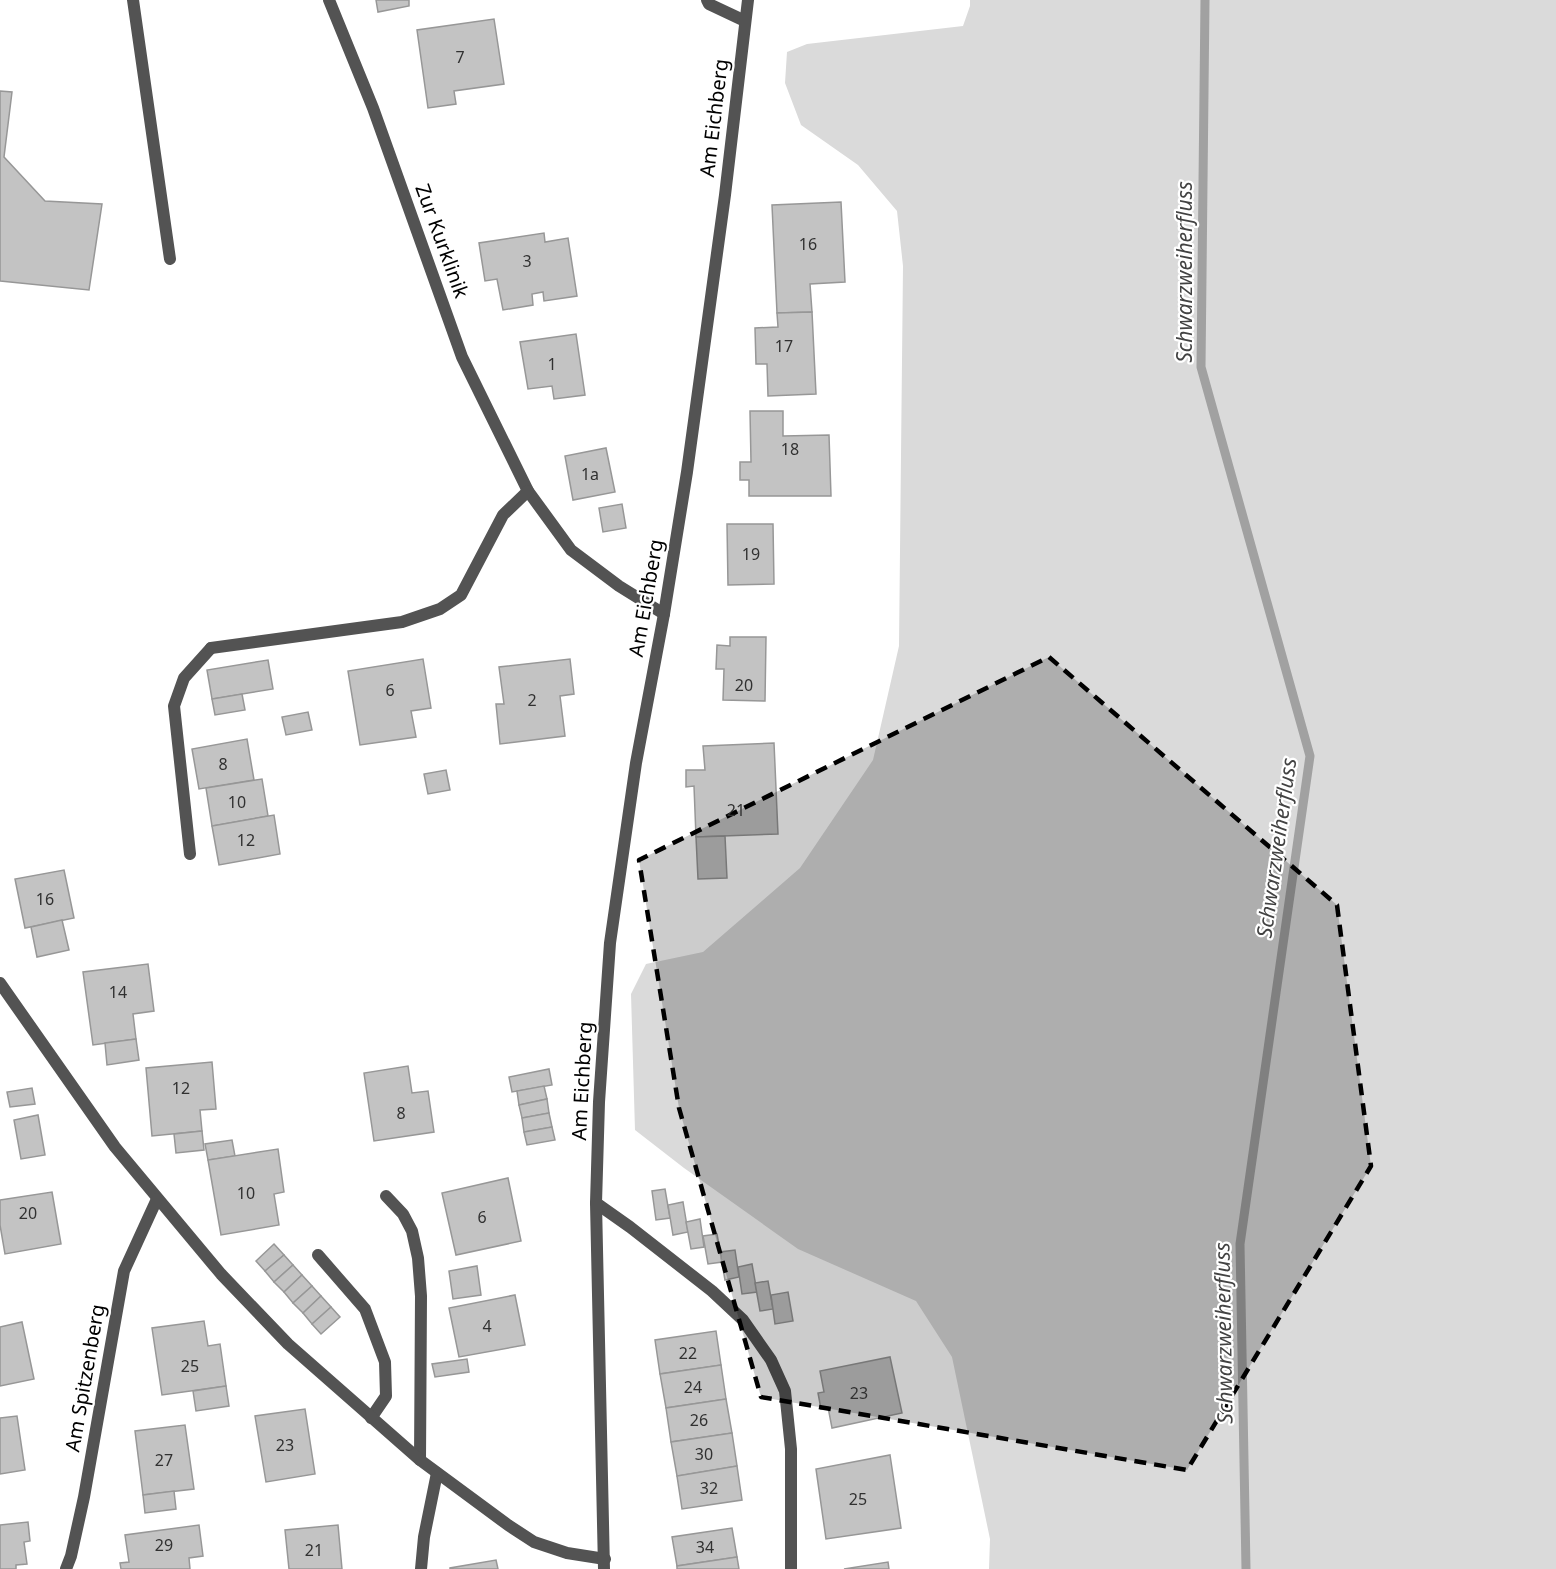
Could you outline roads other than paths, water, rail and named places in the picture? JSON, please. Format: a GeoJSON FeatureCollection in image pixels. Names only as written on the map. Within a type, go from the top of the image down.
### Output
{"type":"FeatureCollection","features":[{"type":"Feature","properties":{"kind":"street"},"geometry":{"type":"LineString","coordinates":[[133,0],[170,259]]}},
{"type":"Feature","properties":{"kind":"street","name":"Zur Kurklinik"},"geometry":{"type":"LineString","coordinates":[[329,0],[373,108],[462,357],[528,491],[571,550],[619,586],[664,614]]}},
{"type":"Feature","properties":{"kind":"street"},"geometry":{"type":"LineString","coordinates":[[707,0],[710,4],[745,21]]}},
{"type":"Feature","properties":{"kind":"street","name":"Am Eichberg"},"geometry":{"type":"LineString","coordinates":[[605,1564],[596,1203],[599,1102],[610,943],[636,763],[664,614],[687,472],[725,195],[748,0]]}},
{"type":"Feature","properties":{"kind":"street"},"geometry":{"type":"LineString","coordinates":[[190,854],[174,706],[184,678],[211,648],[402,622],[440,609],[460,595],[503,516],[528,491]]}},
{"type":"Feature","properties":{"kind":"street"},"geometry":{"type":"LineString","coordinates":[[0,983],[116,1147],[157,1199],[221,1274],[288,1344],[420,1460],[508,1526],[534,1542],[605,1564]]}},
{"type":"Feature","properties":{"kind":"street"},"geometry":{"type":"LineString","coordinates":[[386,1196],[403,1214],[411,1231],[418,1258],[421,1296],[420,1460]]}},
{"type":"Feature","properties":{"kind":"street","name":"Am Spitzenberg"},"geometry":{"type":"LineString","coordinates":[[66,1569],[84,1497],[124,1270],[157,1199]]}},
{"type":"Feature","properties":{"kind":"street"},"geometry":{"type":"LineString","coordinates":[[596,1203],[712,1291],[743,1320],[771,1360],[785,1391],[791,1449],[791,1569]]}},
{"type":"Feature","properties":{"kind":"street"},"geometry":{"type":"LineString","coordinates":[[318,1255],[364,1310],[385,1362],[386,1396],[370,1418]]}},
{"type":"Feature","properties":{"kind":"street"},"geometry":{"type":"LineString","coordinates":[[421,1569],[424,1537],[438,1473]]}},
{"type":"Feature","properties":{"kind":"waterway","name":"Schwarzweiherfluss"},"geometry":{"type":"LineString","coordinates":[[1205,0],[1201,367],[1310,756],[1240,1244],[1246,1569]]}}]}
